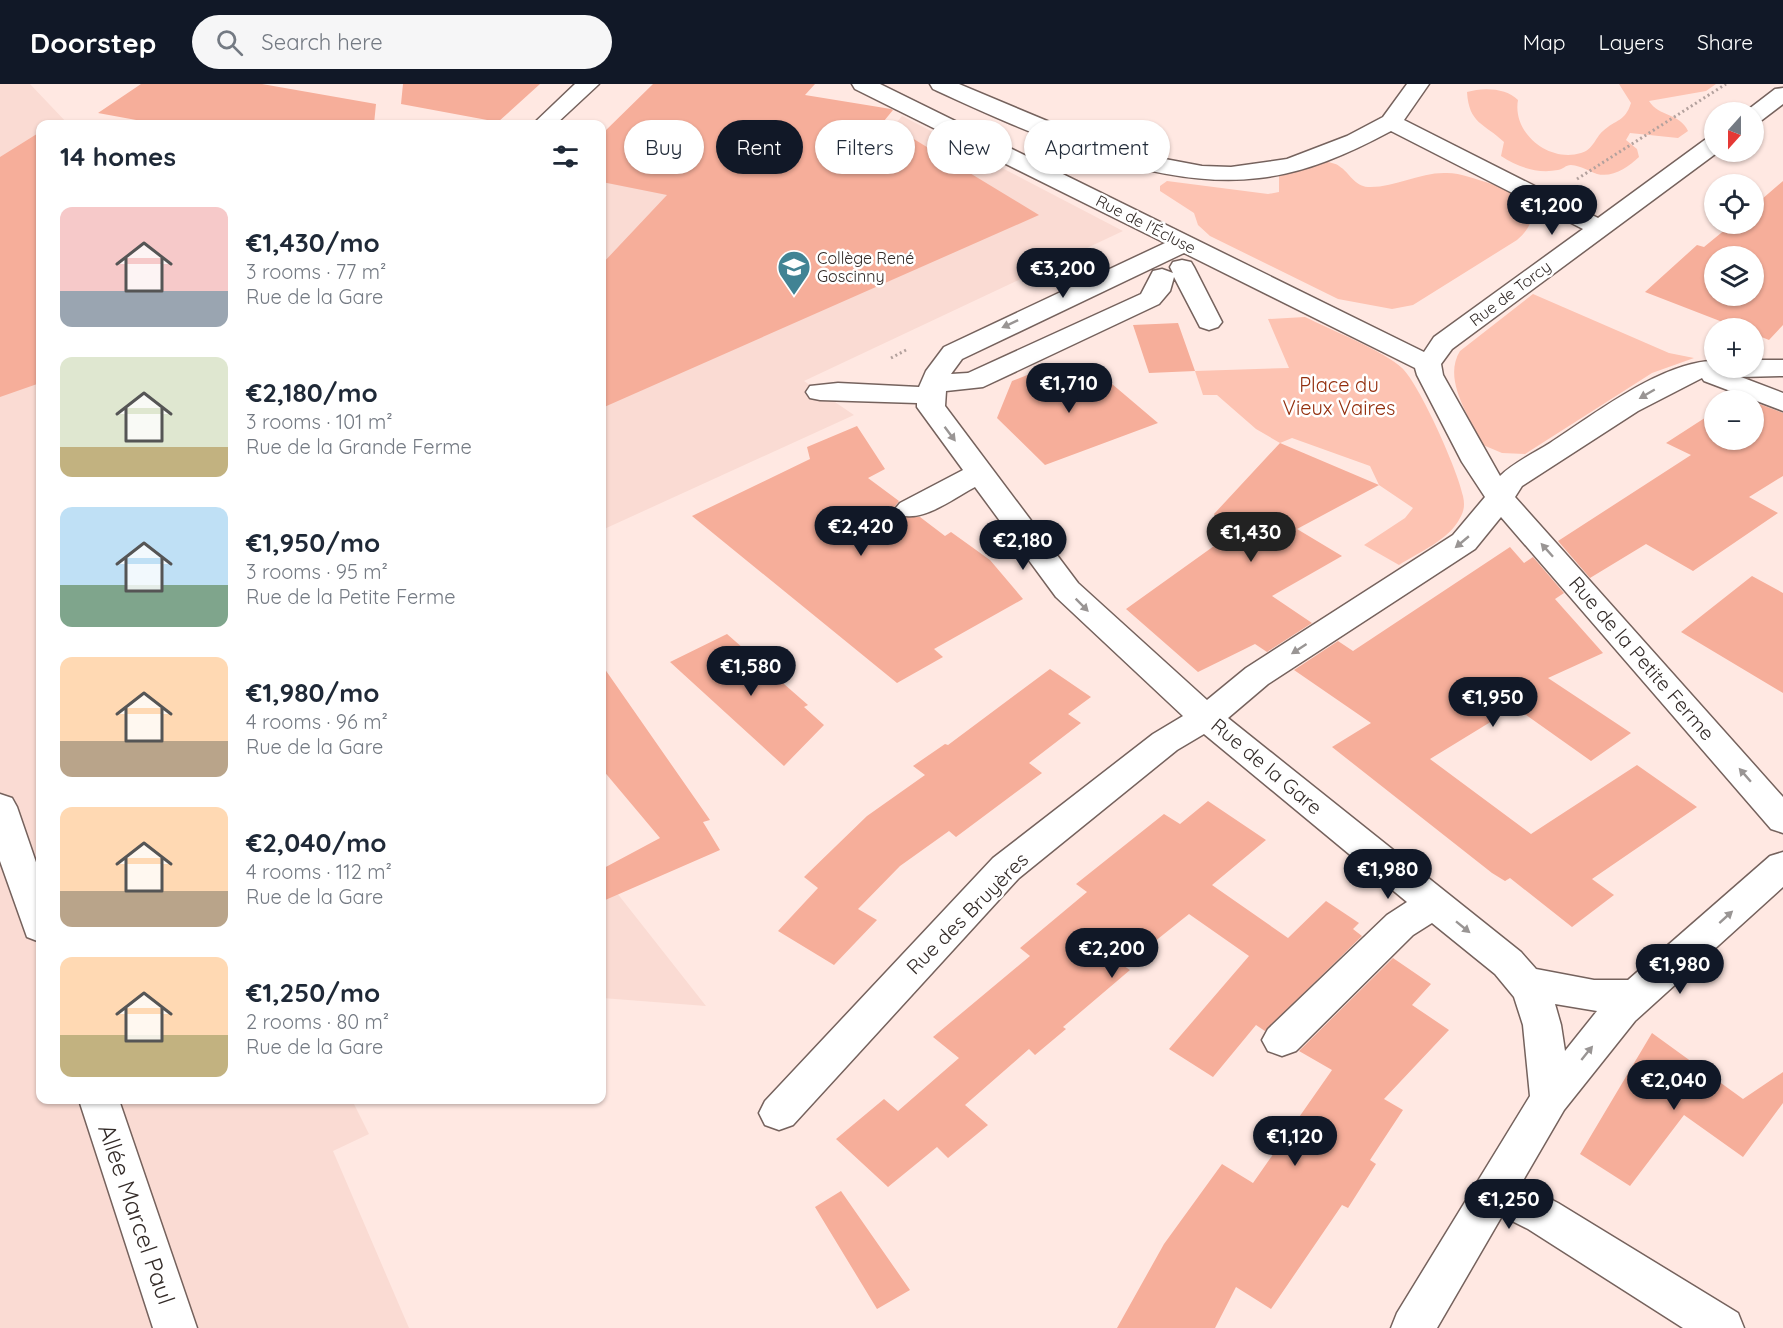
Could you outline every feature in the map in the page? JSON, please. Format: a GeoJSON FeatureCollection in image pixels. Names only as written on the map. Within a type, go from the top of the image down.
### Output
{"type":"FeatureCollection","features":[{"type":"Feature","properties":{"kind":"street"},"geometry":{"type":"LineString","coordinates":[[548,120],[588,84]]}},
{"type":"Feature","properties":{"kind":"street","name":"Rue de l'Écluse"},"geometry":{"type":"LineString","coordinates":[[863,84],[1176,262],[1208,255],[1428,364]]}},
{"type":"Feature","properties":{"kind":"street"},"geometry":{"type":"LineString","coordinates":[[941,84],[998,110],[1146,164],[1190,172],[1234,173],[1290,165],[1349,144],[1391,122],[1418,84]]}},
{"type":"Feature","properties":{"kind":"street"},"geometry":{"type":"LineString","coordinates":[[1764,108],[1783,94]]}},
{"type":"Feature","properties":{"kind":"street"},"geometry":{"type":"LineString","coordinates":[[1391,122],[1599,228]]}},
{"type":"Feature","properties":{"kind":"street","name":"Rue de Torcy"},"geometry":{"type":"LineString","coordinates":[[1428,364],[1443,343],[1704,151]]}},
{"type":"Feature","properties":{"kind":"street"},"geometry":{"type":"LineString","coordinates":[[1176,262],[1209,322]]}},
{"type":"Feature","properties":{"kind":"street"},"geometry":{"type":"LineString","coordinates":[[820,392],[933,389],[973,381],[1150,299],[1176,262]]}},
{"type":"Feature","properties":{"kind":"street"},"geometry":{"type":"LineString","coordinates":[[1176,262],[952,353],[941,365],[933,389],[932,407],[1067,590],[1207,717]]}},
{"type":"Feature","properties":{"kind":"street","name":"Rue de la Petite Ferme"},"geometry":{"type":"LineString","coordinates":[[1428,364],[1430,375],[1476,462],[1500,498],[1783,820]]}},
{"type":"Feature","properties":{"kind":"street"},"geometry":{"type":"LineString","coordinates":[[1500,498],[1512,480],[1609,417],[1677,378],[1700,369],[1783,368]]}},
{"type":"Feature","properties":{"kind":"street"},"geometry":{"type":"LineString","coordinates":[[1700,369],[1783,403]]}},
{"type":"Feature","properties":{"kind":"street"},"geometry":{"type":"LineString","coordinates":[[910,509],[980,473]]}},
{"type":"Feature","properties":{"kind":"street","name":"Rue de la Gare"},"geometry":{"type":"LineString","coordinates":[[1500,498],[1464,542],[1257,676],[1207,717],[1508,963],[1531,990],[1542,1024],[1550,1098]]}},
{"type":"Feature","properties":{"kind":"street","name":"Rue des Bruyères"},"geometry":{"type":"LineString","coordinates":[[779,1113],[1006,868],[1166,742],[1207,717]]}},
{"type":"Feature","properties":{"kind":"street"},"geometry":{"type":"LineString","coordinates":[[0,807],[36,915]]}},
{"type":"Feature","properties":{"kind":"street"},"geometry":{"type":"LineString","coordinates":[[1413,1328],[1550,1098],[1621,1010],[1783,866]]}},
{"type":"Feature","properties":{"kind":"street"},"geometry":{"type":"LineString","coordinates":[[1282,1040],[1401,925],[1434,903]]}},
{"type":"Feature","properties":{"kind":"street"},"geometry":{"type":"LineString","coordinates":[[1524,982],[1597,996],[1620,998],[1637,995]]}},
{"type":"Feature","properties":{"kind":"street","name":"Allée Marcel Paul"},"geometry":{"type":"LineString","coordinates":[[100,1104],[176,1328]]}},
{"type":"Feature","properties":{"kind":"street"},"geometry":{"type":"LineString","coordinates":[[1496,1192],[1543,1216],[1722,1328]]}},
{"type":"Feature","properties":{"kind":"path"},"geometry":{"type":"LineString","coordinates":[[1544,200],[1726,84]]}},
{"type":"Feature","properties":{"kind":"shaded area"},"geometry":{"type":"Polygon","coordinates":[[[0,84],[30,84],[64,120],[36,120],[36,1104],[354,1104],[369,1134],[333,1151],[409,1328],[0,1328],[0,84]]]}},
{"type":"Feature","properties":{"kind":"shaded area","name":"Collège René Goscinny"},"geometry":{"type":"Polygon","coordinates":[[[915,123],[927,129],[927,174],[1012,173],[1123,231],[804,381],[854,415],[606,528],[606,156],[624,159],[624,174],[704,174],[834,198],[854,174],[915,174],[915,123]]]}},
{"type":"Feature","properties":{"kind":"shaded area"},"geometry":{"type":"Polygon","coordinates":[[[606,879],[706,1006],[606,998],[606,879]]]}},
{"type":"Feature","properties":{"kind":"green space"},"geometry":{"type":"Polygon","coordinates":[[[1619,84],[1716,84],[1706,91],[1649,101],[1658,110],[1680,121],[1688,131],[1678,138],[1630,133],[1626,140],[1637,149],[1639,157],[1620,171],[1603,175],[1571,165],[1558,170],[1535,170],[1501,156],[1504,142],[1474,117],[1468,103],[1467,92],[1480,89],[1494,90],[1513,96],[1518,100],[1521,124],[1535,143],[1557,154],[1569,155],[1581,153],[1591,147],[1603,131],[1626,114],[1631,103],[1619,84]]]}},
{"type":"Feature","properties":{"kind":"green space"},"geometry":{"type":"Polygon","coordinates":[[[1326,161],[1338,165],[1356,182],[1368,187],[1378,187],[1434,174],[1450,173],[1467,176],[1500,187],[1520,198],[1531,211],[1531,220],[1527,229],[1517,240],[1413,305],[1392,309],[1338,299],[1210,236],[1198,225],[1194,213],[1160,191],[1160,186],[1167,181],[1268,194],[1279,192],[1279,176],[1302,165],[1326,161]]]}},
{"type":"Feature","properties":{"kind":"green space","name":"Place du Vieux Vaires"},"geometry":{"type":"Polygon","coordinates":[[[1533,294],[1669,353],[1694,358],[1652,373],[1525,454],[1502,453],[1483,445],[1471,423],[1456,386],[1455,362],[1460,351],[1533,294]]]}},
{"type":"Feature","properties":{"kind":"green space","name":"Place du Vieux Vaires"},"geometry":{"type":"Polygon","coordinates":[[[1305,317],[1371,348],[1402,368],[1410,377],[1428,409],[1454,468],[1464,499],[1464,508],[1460,518],[1449,533],[1399,565],[1364,545],[1405,518],[1413,508],[1379,485],[1370,466],[1292,438],[1280,443],[1256,429],[1217,395],[1203,395],[1195,371],[1289,368],[1268,319],[1305,317]]]}},
{"type":"Feature","properties":{"kind":"building"},"geometry":{"type":"Polygon","coordinates":[[[141,84],[262,84],[376,104],[374,120],[136,120],[98,113],[141,84]]]}},
{"type":"Feature","properties":{"kind":"building"},"geometry":{"type":"Polygon","coordinates":[[[403,84],[540,84],[500,120],[487,120],[401,104],[403,84]]]}},
{"type":"Feature","properties":{"kind":"building"},"geometry":{"type":"Polygon","coordinates":[[[653,84],[815,84],[805,95],[893,110],[885,120],[815,120],[815,174],[915,174],[915,140],[927,147],[927,174],[971,174],[1039,215],[606,406],[606,260],[667,195],[606,183],[606,130],[653,84]]]}},
{"type":"Feature","properties":{"kind":"building"},"geometry":{"type":"Polygon","coordinates":[[[36,134],[36,384],[0,397],[0,157],[36,134]]]}},
{"type":"Feature","properties":{"kind":"building"},"geometry":{"type":"Polygon","coordinates":[[[1783,181],[1783,325],[1769,340],[1764,338],[1764,318],[1712,318],[1645,292],[1697,245],[1704,247],[1704,306],[1764,306],[1764,246],[1705,246],[1720,234],[1764,234],[1764,197],[1783,181]]]}},
{"type":"Feature","properties":{"kind":"building"},"geometry":{"type":"Polygon","coordinates":[[[1178,323],[1195,371],[1149,373],[1133,325],[1178,323]]]}},
{"type":"Feature","properties":{"kind":"building"},"geometry":{"type":"Polygon","coordinates":[[[1092,367],[1158,423],[1045,465],[997,418],[1012,381],[1030,374],[1041,385],[1092,367]]]}},
{"type":"Feature","properties":{"kind":"building"},"geometry":{"type":"Polygon","coordinates":[[[1764,406],[1783,413],[1783,476],[1749,497],[1778,513],[1693,571],[1646,544],[1590,578],[1558,541],[1691,455],[1666,443],[1704,418],[1704,450],[1764,450],[1764,406]]]}},
{"type":"Feature","properties":{"kind":"building"},"geometry":{"type":"Polygon","coordinates":[[[857,426],[885,469],[868,478],[899,501],[893,509],[898,516],[920,517],[945,536],[951,532],[990,560],[1023,599],[934,649],[943,657],[897,683],[692,516],[810,459],[807,447],[857,426]]]}},
{"type":"Feature","properties":{"kind":"building"},"geometry":{"type":"Polygon","coordinates":[[[1280,443],[1379,485],[1297,529],[1342,556],[1272,596],[1312,623],[1267,652],[1255,644],[1198,672],[1126,609],[1228,536],[1214,514],[1280,443]]]}},
{"type":"Feature","properties":{"kind":"building"},"geometry":{"type":"Polygon","coordinates":[[[1510,547],[1524,563],[1533,557],[1564,593],[1555,599],[1603,653],[1548,678],[1631,733],[1591,761],[1515,707],[1430,759],[1531,834],[1637,765],[1697,807],[1592,879],[1614,895],[1572,927],[1510,878],[1505,881],[1492,873],[1332,747],[1371,723],[1294,670],[1338,641],[1353,651],[1510,547]]]}},
{"type":"Feature","properties":{"kind":"building"},"geometry":{"type":"Polygon","coordinates":[[[1752,576],[1783,593],[1783,693],[1681,632],[1752,576]]]}},
{"type":"Feature","properties":{"kind":"building"},"geometry":{"type":"Polygon","coordinates":[[[727,634],[808,705],[804,707],[824,725],[784,766],[670,662],[727,634]]]}},
{"type":"Feature","properties":{"kind":"building"},"geometry":{"type":"Polygon","coordinates":[[[1050,669],[1091,697],[1068,714],[1081,723],[1029,763],[1042,773],[956,837],[949,831],[900,866],[858,909],[877,920],[834,965],[778,931],[818,888],[804,877],[867,816],[925,775],[913,766],[945,744],[948,745],[1050,669]]]}},
{"type":"Feature","properties":{"kind":"building"},"geometry":{"type":"Polygon","coordinates":[[[606,671],[710,820],[703,822],[720,850],[606,900],[606,867],[660,838],[606,774],[606,671]]]}},
{"type":"Feature","properties":{"kind":"building"},"geometry":{"type":"Polygon","coordinates":[[[1208,801],[1266,840],[1212,885],[1288,938],[1326,901],[1359,923],[1353,929],[1362,936],[1265,1031],[1256,1025],[1213,1077],[1169,1049],[1249,956],[1189,914],[1124,966],[1130,970],[1063,1027],[1066,1029],[1035,1055],[1029,1049],[965,1105],[988,1125],[948,1158],[937,1147],[888,1187],[836,1139],[884,1099],[898,1111],[959,1058],[933,1037],[1030,956],[1020,948],[1087,892],[1076,884],[1164,814],[1180,824],[1208,801]]]}},
{"type":"Feature","properties":{"kind":"building"},"geometry":{"type":"Polygon","coordinates":[[[1393,958],[1431,984],[1412,1005],[1449,1030],[1384,1099],[1403,1110],[1370,1160],[1376,1164],[1348,1208],[1342,1205],[1271,1309],[1236,1287],[1215,1328],[1117,1328],[1164,1244],[1222,1164],[1253,1183],[1332,1070],[1299,1051],[1393,958]]]}},
{"type":"Feature","properties":{"kind":"building"},"geometry":{"type":"Polygon","coordinates":[[[1652,1033],[1743,1099],[1783,1072],[1783,1103],[1743,1157],[1684,1115],[1630,1186],[1580,1154],[1652,1033]]]}},
{"type":"Feature","properties":{"kind":"building"},"geometry":{"type":"Polygon","coordinates":[[[841,1191],[910,1290],[877,1309],[815,1207],[841,1191]]]}},
{"type":"Feature","properties":{"kind":"place","name":"Collège René Goscinny"},"geometry":{"type":"Point","coordinates":[794,296]}}]}
